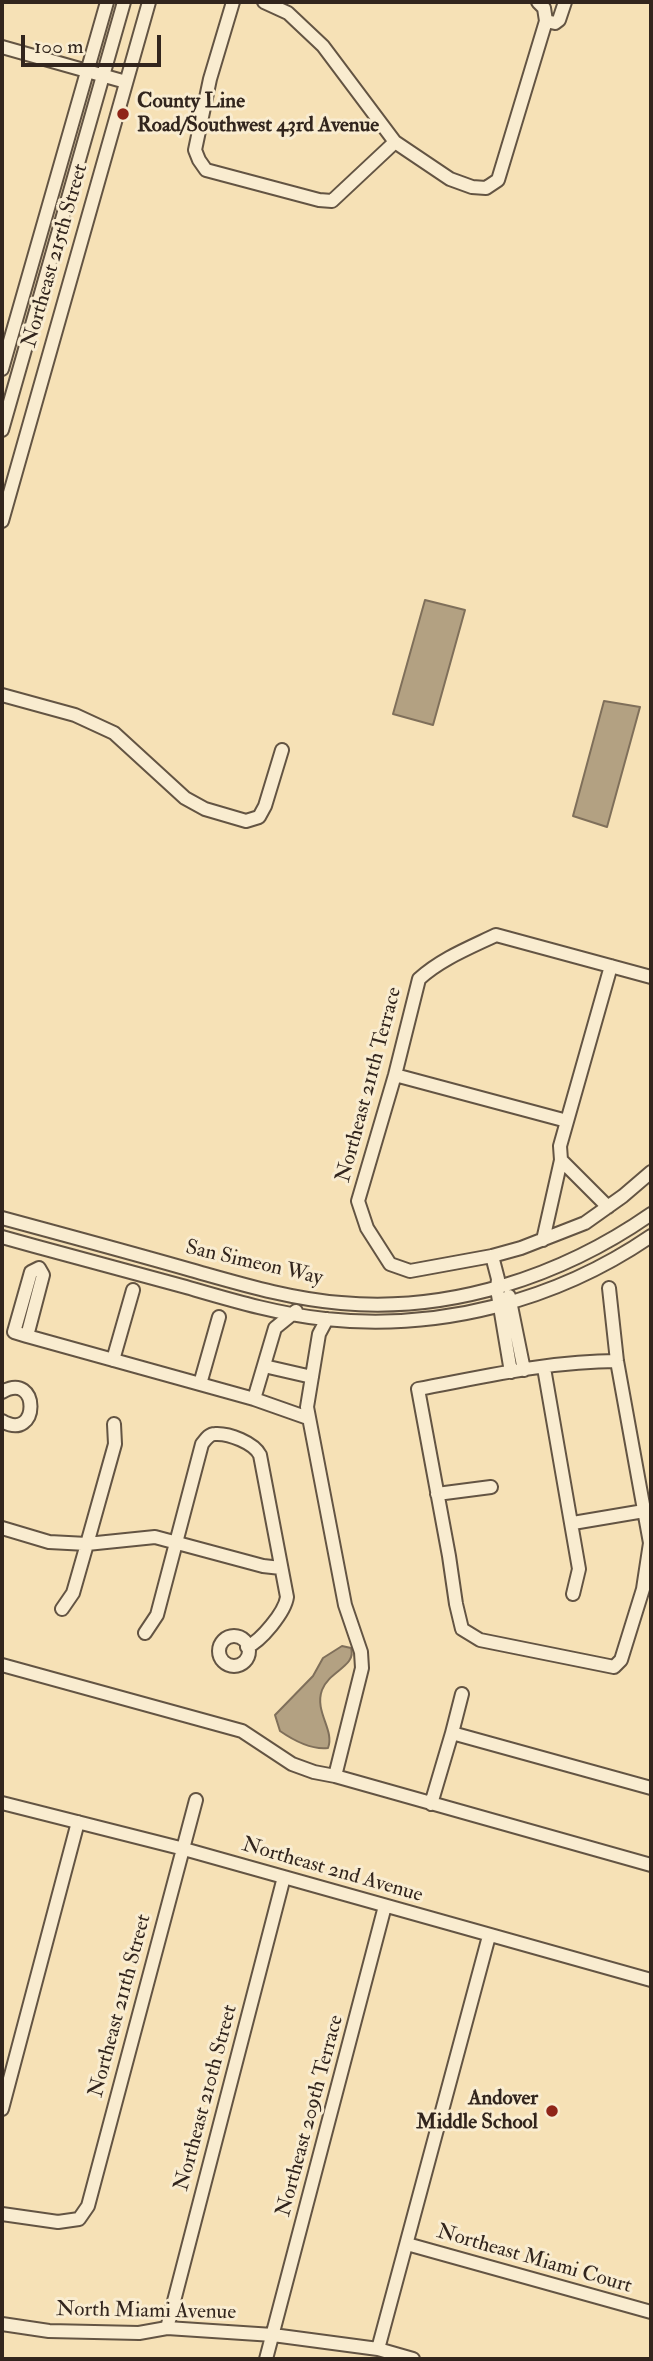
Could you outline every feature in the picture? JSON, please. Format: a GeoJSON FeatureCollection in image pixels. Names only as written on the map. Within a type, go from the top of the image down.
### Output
{"type":"FeatureCollection","features":[{"type":"Feature","properties":{"kind":"street"},"geometry":{"type":"LineString","coordinates":[[2,369],[107,2]]}},
{"type":"Feature","properties":{"kind":"street","name":"Northeast 215th Street"},"geometry":{"type":"LineString","coordinates":[[2,427],[124,2]]}},
{"type":"Feature","properties":{"kind":"street","name":"Northeast 215th Street"},"geometry":{"type":"LineString","coordinates":[[2,521],[149,2]]}},
{"type":"Feature","properties":{"kind":"street"},"geometry":{"type":"LineString","coordinates":[[233,2],[210,79],[195,150],[198,160],[206,170],[332,201],[395,142]]}},
{"type":"Feature","properties":{"kind":"street"},"geometry":{"type":"LineString","coordinates":[[264,2],[288,13],[323,46],[395,142],[450,179],[465,185],[486,188],[498,180],[546,21],[544,8],[538,2]]}},
{"type":"Feature","properties":{"kind":"street"},"geometry":{"type":"LineString","coordinates":[[546,21],[555,23],[559,20],[565,2]]}},
{"type":"Feature","properties":{"kind":"street"},"geometry":{"type":"LineString","coordinates":[[2,47],[126,82]]}},
{"type":"Feature","properties":{"kind":"street"},"geometry":{"type":"LineString","coordinates":[[2,695],[75,715],[114,733],[185,798],[205,809],[246,821],[259,817],[265,806],[282,750]]}},
{"type":"Feature","properties":{"kind":"street","name":"Northeast 211th Terrace"},"geometry":{"type":"LineString","coordinates":[[492,1256],[410,1271],[390,1264],[367,1228],[358,1200],[395,1075],[419,979],[446,958],[496,935],[611,966]]}},
{"type":"Feature","properties":{"kind":"street"},"geometry":{"type":"LineString","coordinates":[[543,1240],[561,1160],[560,1146],[611,966],[651,977]]}},
{"type":"Feature","properties":{"kind":"street"},"geometry":{"type":"LineString","coordinates":[[395,1075],[567,1121]]}},
{"type":"Feature","properties":{"kind":"street"},"geometry":{"type":"LineString","coordinates":[[561,1160],[608,1207]]}},
{"type":"Feature","properties":{"kind":"street"},"geometry":{"type":"LineString","coordinates":[[518,1371],[501,1284],[492,1256],[585,1223],[651,1172]]}},
{"type":"Feature","properties":{"kind":"street","name":"San Simeon Way"},"geometry":{"type":"LineString","coordinates":[[2,1218],[292,1296],[309,1303],[377,1304],[437,1301],[544,1272],[590,1252],[651,1214]]}},
{"type":"Feature","properties":{"kind":"street","name":"San Simeon Way"},"geometry":{"type":"LineString","coordinates":[[2,1237],[290,1314],[327,1320],[389,1322],[431,1320],[505,1304],[574,1280],[651,1236]]}},
{"type":"Feature","properties":{"kind":"street"},"geometry":{"type":"LineString","coordinates":[[27,1336],[43,1275],[38,1268],[31,1272],[14,1332],[27,1336],[254,1399],[303,1416]]}},
{"type":"Feature","properties":{"kind":"street"},"geometry":{"type":"LineString","coordinates":[[609,1288],[617,1361],[650,1543],[643,1589],[621,1660],[614,1667],[480,1640],[462,1629],[418,1389],[586,1361],[617,1361]]}},
{"type":"Feature","properties":{"kind":"street"},"geometry":{"type":"LineString","coordinates":[[113,1360],[133,1290]]}},
{"type":"Feature","properties":{"kind":"street"},"geometry":{"type":"LineString","coordinates":[[254,1399],[275,1328],[290,1314],[309,1303],[319,1334]]}},
{"type":"Feature","properties":{"kind":"street"},"geometry":{"type":"LineString","coordinates":[[268,1309],[275,1328]]}},
{"type":"Feature","properties":{"kind":"street"},"geometry":{"type":"LineString","coordinates":[[200,1384],[219,1317]]}},
{"type":"Feature","properties":{"kind":"street"},"geometry":{"type":"LineString","coordinates":[[327,1320],[319,1334],[308,1376],[307,1407],[303,1416],[326,1496],[345,1605],[362,1660],[335,1776]]}},
{"type":"Feature","properties":{"kind":"street"},"geometry":{"type":"LineString","coordinates":[[264,1366],[308,1376]]}},
{"type":"Feature","properties":{"kind":"street"},"geometry":{"type":"LineString","coordinates":[[544,1368],[579,1569],[573,1594]]}},
{"type":"Feature","properties":{"kind":"street"},"geometry":{"type":"LineString","coordinates":[[2,1392],[11,1388],[23,1391],[32,1405],[24,1422],[12,1425],[2,1421]]}},
{"type":"Feature","properties":{"kind":"street"},"geometry":{"type":"LineString","coordinates":[[62,1609],[73,1592],[87,1545],[115,1444],[114,1424]]}},
{"type":"Feature","properties":{"kind":"street"},"geometry":{"type":"LineString","coordinates":[[145,1633],[157,1615],[202,1444],[209,1436],[216,1434],[248,1442],[256,1447],[260,1455],[287,1597],[286,1604],[254,1644],[247,1647]]}},
{"type":"Feature","properties":{"kind":"street"},"geometry":{"type":"LineString","coordinates":[[437,1494],[491,1487]]}},
{"type":"Feature","properties":{"kind":"street"},"geometry":{"type":"LineString","coordinates":[[573,1523],[644,1511]]}},
{"type":"Feature","properties":{"kind":"street"},"geometry":{"type":"LineString","coordinates":[[2,1528],[49,1542],[87,1545],[155,1537],[263,1566],[281,1568]]}},
{"type":"Feature","properties":{"kind":"street"},"geometry":{"type":"LineString","coordinates":[[2,1665],[242,1731],[292,1764],[314,1773],[335,1776],[651,1865]]}},
{"type":"Feature","properties":{"kind":"street"},"geometry":{"type":"LineString","coordinates":[[431,1804],[462,1694]]}},
{"type":"Feature","properties":{"kind":"street"},"geometry":{"type":"LineString","coordinates":[[452,1733],[651,1788]]}},
{"type":"Feature","properties":{"kind":"street","name":"Northeast 211th Street"},"geometry":{"type":"LineString","coordinates":[[2,2214],[58,2222],[79,2219],[88,2206],[196,1800]]}},
{"type":"Feature","properties":{"kind":"street","name":"Northeast 2nd Avenue"},"geometry":{"type":"LineString","coordinates":[[2,1803],[184,1849],[651,1980]]}},
{"type":"Feature","properties":{"kind":"street"},"geometry":{"type":"LineString","coordinates":[[2,2109],[78,1822]]}},
{"type":"Feature","properties":{"kind":"street","name":"Northeast 210th Street"},"geometry":{"type":"LineString","coordinates":[[167,2328],[284,1877]]}},
{"type":"Feature","properties":{"kind":"street","name":"Northeast 209th Terrace"},"geometry":{"type":"LineString","coordinates":[[266,2359],[385,1906]]}},
{"type":"Feature","properties":{"kind":"street"},"geometry":{"type":"LineString","coordinates":[[378,2349],[489,1936]]}},
{"type":"Feature","properties":{"kind":"street","name":"Northeast Miami Court"},"geometry":{"type":"LineString","coordinates":[[407,2244],[651,2312]]}},
{"type":"Feature","properties":{"kind":"street","name":"North Miami Avenue"},"geometry":{"type":"LineString","coordinates":[[2,2324],[49,2331],[139,2333],[167,2328],[273,2335],[378,2349],[413,2359]]}},
{"type":"Feature","properties":{"kind":"shaded area"},"geometry":{"type":"Polygon","coordinates":[[[425,600],[465,610],[433,725],[393,714],[425,600]]]}},
{"type":"Feature","properties":{"kind":"shaded area"},"geometry":{"type":"Polygon","coordinates":[[[604,701],[640,707],[607,827],[573,816],[604,701]]]}},
{"type":"Feature","properties":{"kind":"shaded area"},"geometry":{"type":"Polygon","coordinates":[[[342,1646],[351,1648],[350,1659],[326,1683],[320,1698],[329,1734],[328,1748],[302,1744],[280,1731],[275,1715],[313,1676],[323,1658],[342,1646]]]}},
{"type":"Feature","properties":{"kind":"place","name":"County Line Road/Southwest 43rd Avenue"},"geometry":{"type":"Point","coordinates":[123,114]}},
{"type":"Feature","properties":{"kind":"place","name":"Andover Middle School"},"geometry":{"type":"Point","coordinates":[552,2111]}}]}
